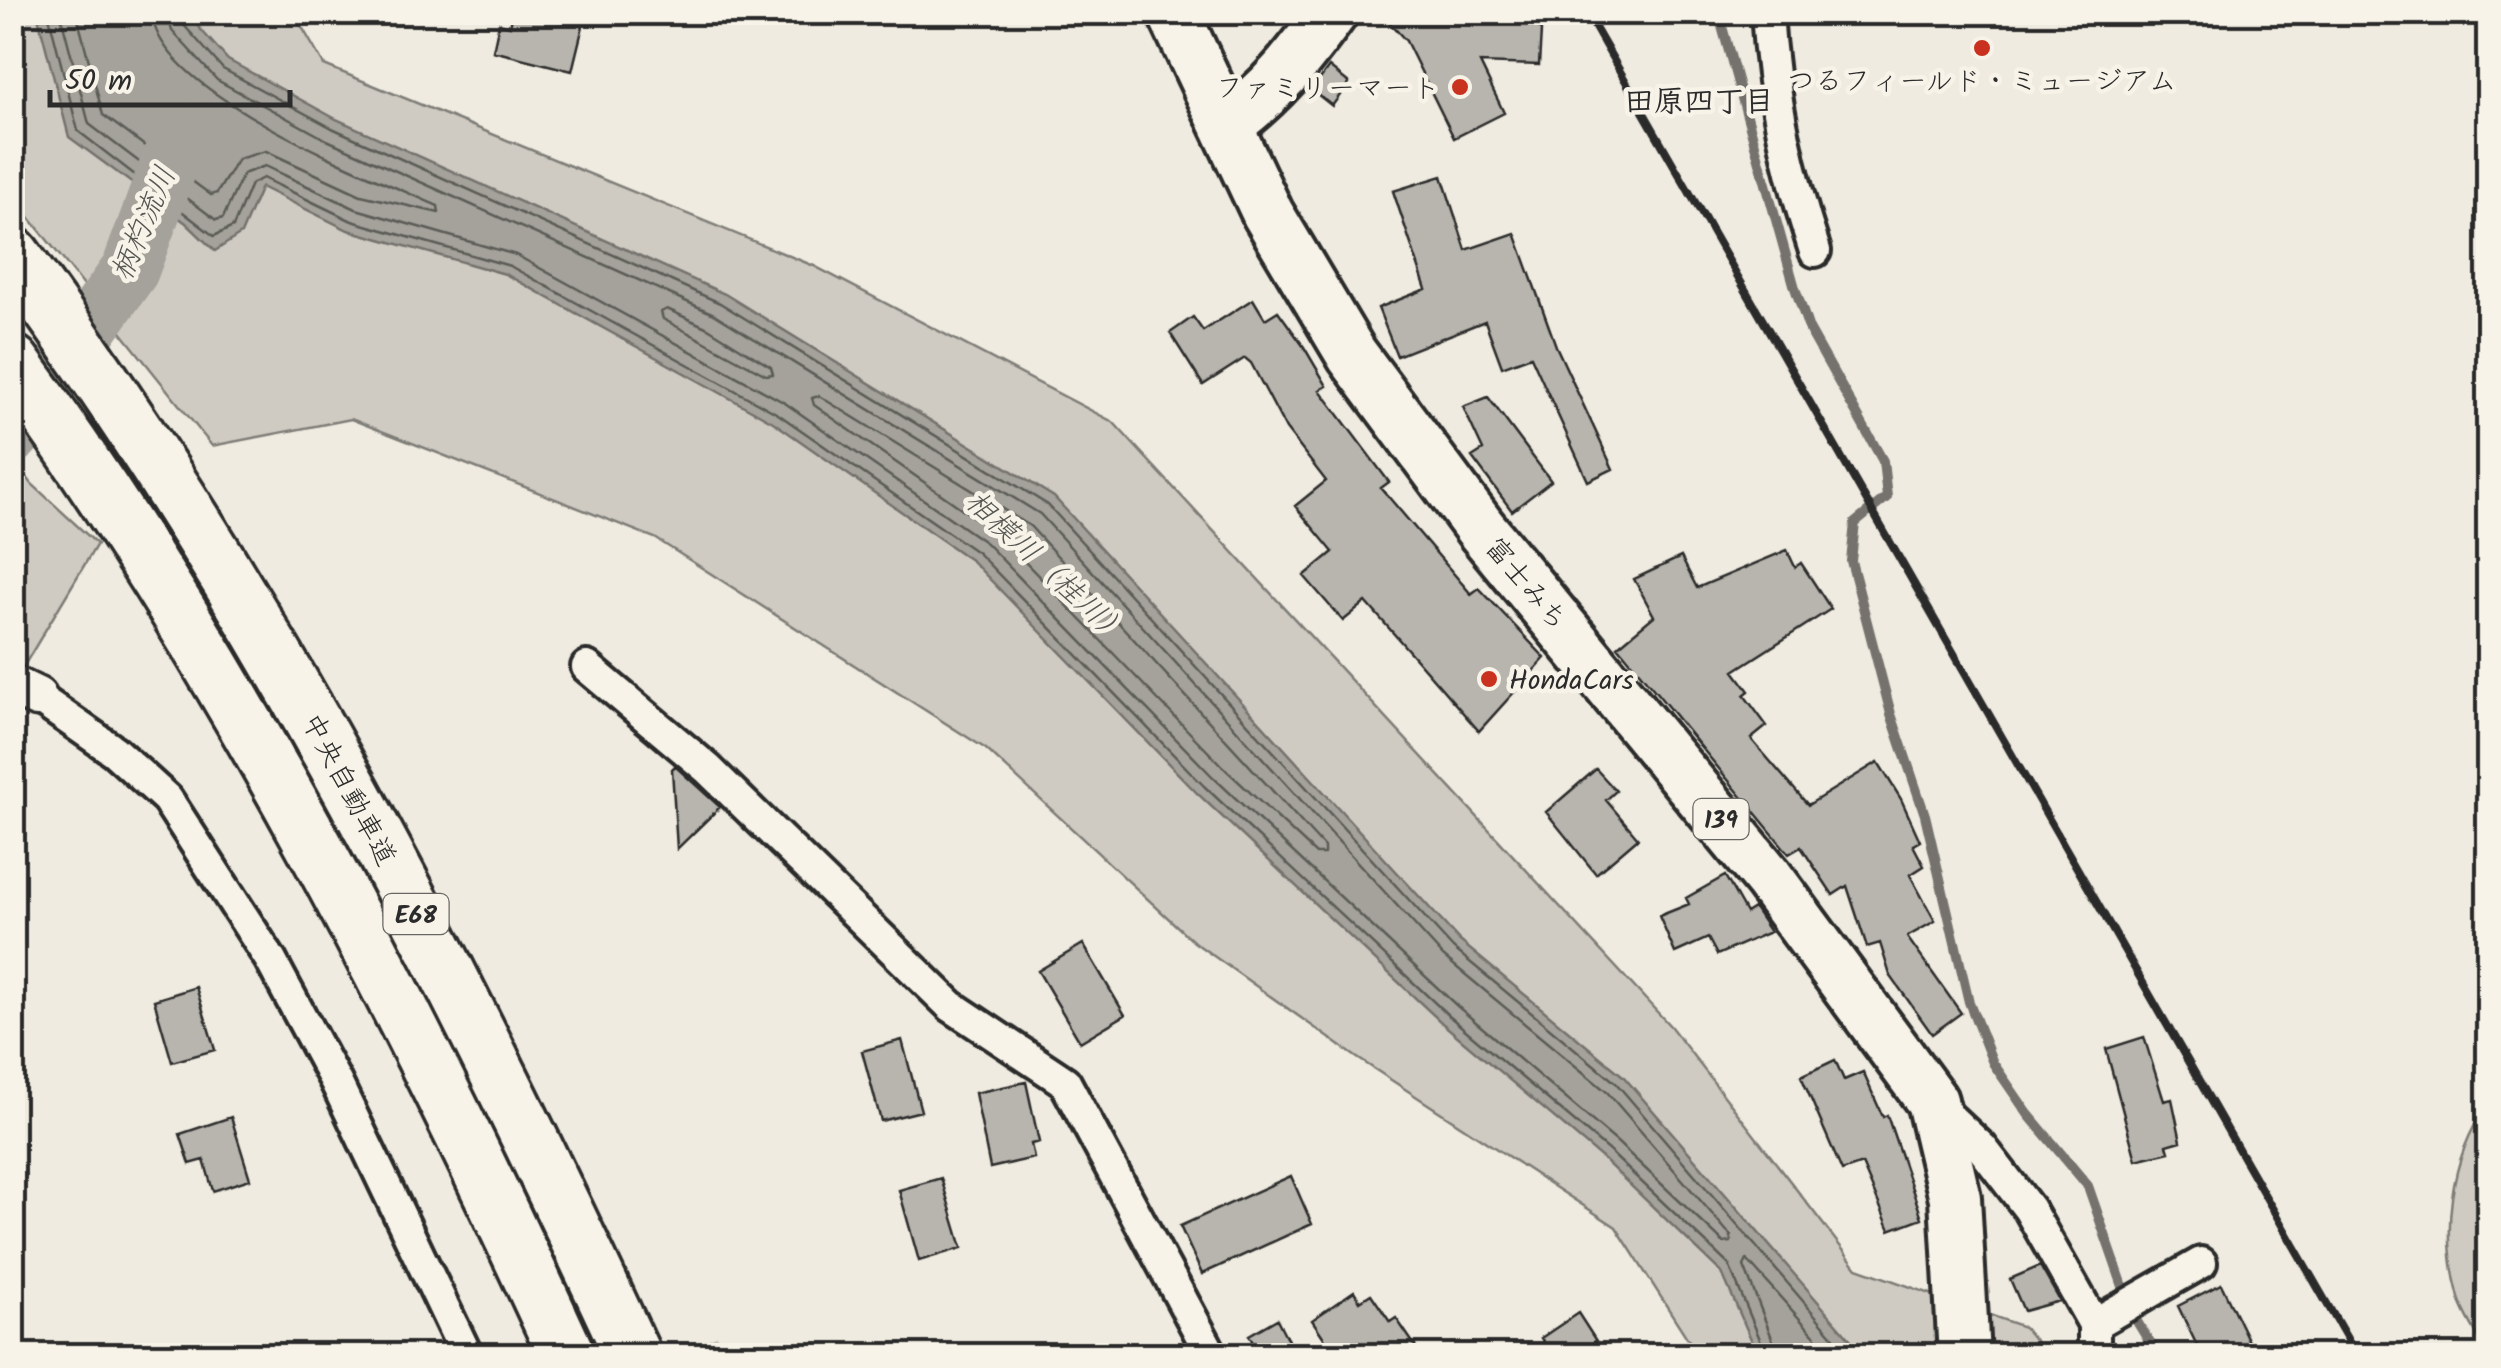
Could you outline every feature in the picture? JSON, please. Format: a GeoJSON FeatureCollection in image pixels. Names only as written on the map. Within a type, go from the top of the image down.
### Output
{"type":"FeatureCollection","features":[{"type":"Feature","properties":{"kind":"highway","name":"富士みち"},"geometry":{"type":"LineString","coordinates":[[1173,12],[1268,214],[1352,356],[1481,529],[1768,878],[1932,1101],[1955,1198],[1964,1356]]}},
{"type":"Feature","properties":{"kind":"highway"},"geometry":{"type":"LineString","coordinates":[[1226,125],[1286,75],[1332,12]]}},
{"type":"Feature","properties":{"kind":"highway","name":"中央自動車道"},"geometry":{"type":"LineString","coordinates":[[12,255],[174,486],[273,648],[377,836],[540,1155],[632,1356]]}},
{"type":"Feature","properties":{"kind":"highway","name":"E68"},"geometry":{"type":"LineString","coordinates":[[12,363],[216,678],[321,863],[490,1188],[567,1356]]}},
{"type":"Feature","properties":{"kind":"street"},"geometry":{"type":"LineString","coordinates":[[1768,12],[1771,74],[1786,164],[1815,252]]}},
{"type":"Feature","properties":{"kind":"street"},"geometry":{"type":"LineString","coordinates":[[586,667],[708,769],[951,1006],[1064,1082],[1212,1356]]}},
{"type":"Feature","properties":{"kind":"street"},"geometry":{"type":"LineString","coordinates":[[25,691],[114,751],[166,799],[270,960],[308,1029],[466,1356]]}},
{"type":"Feature","properties":{"kind":"street"},"geometry":{"type":"LineString","coordinates":[[1932,1101],[1982,1148],[2115,1312]]}},
{"type":"Feature","properties":{"kind":"street"},"geometry":{"type":"LineString","coordinates":[[2094,1356],[2115,1312],[2201,1264]]}},
{"type":"Feature","properties":{"kind":"shaded area"},"geometry":{"type":"Polygon","coordinates":[[[12,13],[294,13],[324,65],[814,266],[1113,422],[1671,1027],[1857,1268],[2024,1327],[2047,1355],[1698,1355],[1616,1227],[1356,1057],[1194,942],[986,749],[655,538],[351,419],[212,446],[13,197],[12,13]]]}},
{"type":"Feature","properties":{"kind":"shaded area"},"geometry":{"type":"Polygon","coordinates":[[[12,457],[32,484],[97,544],[13,684],[12,457]]]}},
{"type":"Feature","properties":{"kind":"shaded area"},"geometry":{"type":"Polygon","coordinates":[[[2488,1104],[2488,1353],[2459,1298],[2453,1274],[2450,1223],[2464,1148],[2488,1104]]]}},
{"type":"Feature","properties":{"kind":"water","name":"相模川（桂川）"},"geometry":{"type":"Polygon","coordinates":[[[37,13],[186,13],[228,60],[336,119],[725,294],[1054,497],[1460,941],[1623,1076],[1864,1355],[1758,1355],[1722,1273],[1602,1158],[1442,1023],[1197,793],[972,561],[773,422],[505,274],[348,230],[261,187],[241,234],[215,251],[186,223],[69,137],[37,13]]]}},
{"type":"Feature","properties":{"kind":"building"},"geometry":{"type":"Polygon","coordinates":[[[513,12],[583,26],[572,71],[493,51],[499,23],[510,26],[513,12]]]}},
{"type":"Feature","properties":{"kind":"building"},"geometry":{"type":"Polygon","coordinates":[[[1380,12],[1533,12],[1541,31],[1539,65],[1480,63],[1504,113],[1454,138],[1406,41],[1380,12]]]}},
{"type":"Feature","properties":{"kind":"building"},"geometry":{"type":"Polygon","coordinates":[[[1329,67],[1349,83],[1332,106],[1312,90],[1329,67]]]}},
{"type":"Feature","properties":{"kind":"building"},"geometry":{"type":"Polygon","coordinates":[[[1442,176],[1466,250],[1515,233],[1556,346],[1613,469],[1588,481],[1531,356],[1502,367],[1485,321],[1397,356],[1378,308],[1426,289],[1393,191],[1442,176]]]}},
{"type":"Feature","properties":{"kind":"building"},"geometry":{"type":"Polygon","coordinates":[[[1253,299],[1265,319],[1278,311],[1304,347],[1327,386],[1320,390],[1389,482],[1381,488],[1471,594],[1479,588],[1545,658],[1479,731],[1366,602],[1343,621],[1304,576],[1333,552],[1295,506],[1326,481],[1286,429],[1251,363],[1245,358],[1203,385],[1170,333],[1193,317],[1203,331],[1253,299]]]}},
{"type":"Feature","properties":{"kind":"building"},"geometry":{"type":"Polygon","coordinates":[[[1488,397],[1551,481],[1512,511],[1472,457],[1483,450],[1463,407],[1488,397]]]}},
{"type":"Feature","properties":{"kind":"building"},"geometry":{"type":"Polygon","coordinates":[[[1787,550],[1795,567],[1801,563],[1831,609],[1734,671],[1749,691],[1744,695],[1767,726],[1751,739],[1808,805],[1878,762],[1901,799],[1920,841],[1913,845],[1924,866],[1910,875],[1935,921],[1907,937],[1961,1013],[1932,1034],[1890,975],[1880,943],[1867,947],[1847,886],[1833,895],[1801,847],[1789,854],[1618,646],[1654,616],[1634,579],[1681,557],[1697,588],[1787,550]]]}},
{"type":"Feature","properties":{"kind":"building"},"geometry":{"type":"Polygon","coordinates":[[[675,766],[720,807],[677,849],[672,769],[675,766]]]}},
{"type":"Feature","properties":{"kind":"building"},"geometry":{"type":"Polygon","coordinates":[[[1596,769],[1616,791],[1606,800],[1638,838],[1596,874],[1546,812],[1596,769]]]}},
{"type":"Feature","properties":{"kind":"building"},"geometry":{"type":"Polygon","coordinates":[[[1725,876],[1746,913],[1754,908],[1770,932],[1717,955],[1708,938],[1675,953],[1659,916],[1689,904],[1686,898],[1725,876]]]}},
{"type":"Feature","properties":{"kind":"building"},"geometry":{"type":"Polygon","coordinates":[[[1083,944],[1125,1015],[1080,1042],[1038,971],[1083,944]]]}},
{"type":"Feature","properties":{"kind":"building"},"geometry":{"type":"Polygon","coordinates":[[[196,987],[215,1050],[172,1062],[154,1000],[196,987]]]}},
{"type":"Feature","properties":{"kind":"building"},"geometry":{"type":"Polygon","coordinates":[[[2144,1037],[2164,1101],[2172,1099],[2181,1141],[2167,1145],[2169,1152],[2136,1160],[2106,1049],[2144,1037]]]}},
{"type":"Feature","properties":{"kind":"building"},"geometry":{"type":"Polygon","coordinates":[[[902,1040],[921,1111],[881,1121],[862,1051],[902,1040]]]}},
{"type":"Feature","properties":{"kind":"building"},"geometry":{"type":"Polygon","coordinates":[[[1835,1060],[1844,1080],[1863,1072],[1883,1117],[1887,1115],[1922,1218],[1890,1230],[1862,1164],[1842,1171],[1801,1076],[1835,1060]]]}},
{"type":"Feature","properties":{"kind":"building"},"geometry":{"type":"Polygon","coordinates":[[[1026,1082],[1039,1142],[1031,1144],[1034,1158],[990,1168],[975,1093],[1026,1082]]]}},
{"type":"Feature","properties":{"kind":"building"},"geometry":{"type":"Polygon","coordinates":[[[231,1117],[250,1179],[213,1191],[204,1160],[190,1164],[180,1134],[231,1117]]]}},
{"type":"Feature","properties":{"kind":"building"},"geometry":{"type":"Polygon","coordinates":[[[1291,1176],[1312,1224],[1202,1274],[1180,1226],[1291,1176]]]}},
{"type":"Feature","properties":{"kind":"building"},"geometry":{"type":"Polygon","coordinates":[[[941,1178],[962,1248],[919,1261],[899,1190],[941,1178]]]}},
{"type":"Feature","properties":{"kind":"building"},"geometry":{"type":"Polygon","coordinates":[[[2040,1266],[2060,1301],[2024,1311],[2010,1279],[2040,1266]]]}},
{"type":"Feature","properties":{"kind":"building"},"geometry":{"type":"Polygon","coordinates":[[[2221,1284],[2256,1356],[2202,1356],[2178,1306],[2221,1284]]]}},
{"type":"Feature","properties":{"kind":"building"},"geometry":{"type":"Polygon","coordinates":[[[1354,1291],[1360,1301],[1371,1294],[1390,1322],[1396,1318],[1422,1356],[1336,1356],[1312,1320],[1354,1291]]]}},
{"type":"Feature","properties":{"kind":"building"},"geometry":{"type":"Polygon","coordinates":[[[1578,1313],[1596,1341],[1574,1356],[1553,1356],[1541,1338],[1578,1313]]]}},
{"type":"Feature","properties":{"kind":"building"},"geometry":{"type":"Polygon","coordinates":[[[1277,1319],[1296,1356],[1260,1356],[1249,1335],[1277,1319]]]}},
{"type":"Feature","properties":{"kind":"waterway"},"geometry":{"type":"LineString","coordinates":[[1718,12],[1809,329],[1883,461],[1887,497],[1855,523],[1851,561],[1891,714],[1925,815],[1969,1002],[1993,1063],[2028,1114],[2088,1186],[2133,1315],[2158,1356]]}},
{"type":"Feature","properties":{"kind":"waterway","name":"柄杓流川"},"geometry":{"type":"LineString","coordinates":[[12,435],[130,270],[182,129]]}},
{"type":"Feature","properties":{"kind":"tunnel"},"geometry":{"type":"LineString","coordinates":[[708,1356],[723,1349]]}},
{"type":"Feature","properties":{"kind":"railway"},"geometry":{"type":"LineString","coordinates":[[1586,12],[2357,1356]]}},
{"type":"Feature","properties":{"kind":"place","name":"つるフィールド・ミュージアム"},"geometry":{"type":"Point","coordinates":[1982,48]}},
{"type":"Feature","properties":{"kind":"place","name":"ファミリーマート"},"geometry":{"type":"Point","coordinates":[1460,87]}},
{"type":"Feature","properties":{"kind":"place","name":"HondaCars"},"geometry":{"type":"Point","coordinates":[1489,679]}},
{"type":"Feature","properties":{"kind":"district","name":"田原四丁目"},"geometry":{"type":"Point","coordinates":[1699,101]}}]}
